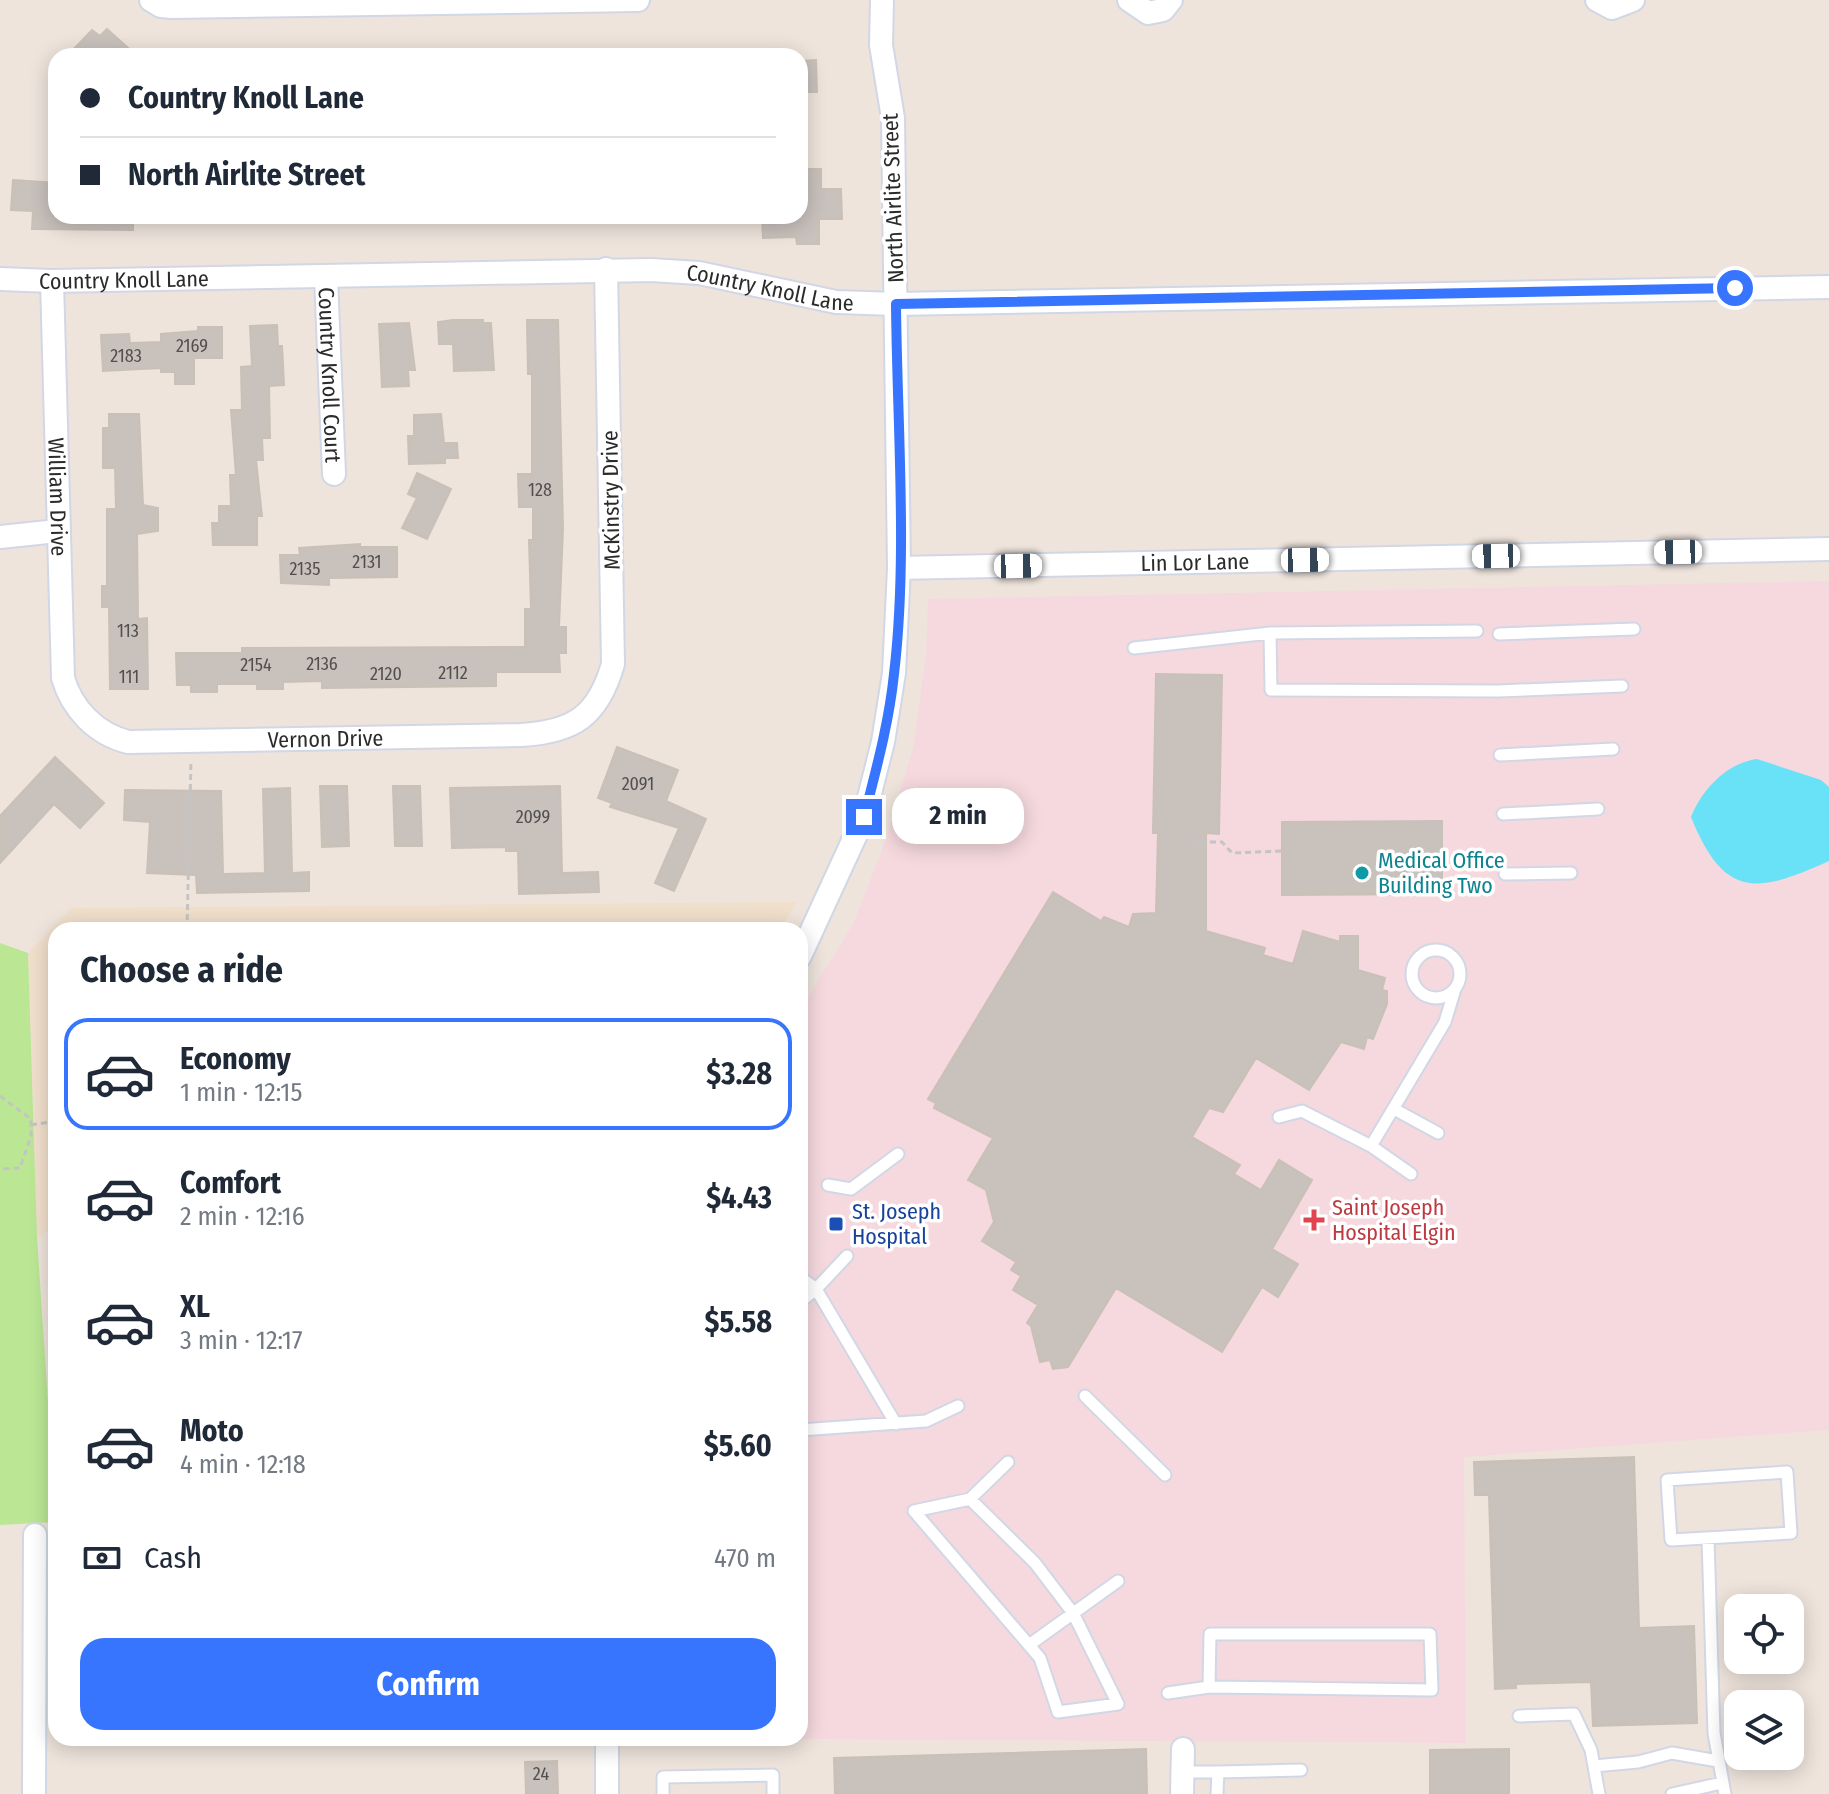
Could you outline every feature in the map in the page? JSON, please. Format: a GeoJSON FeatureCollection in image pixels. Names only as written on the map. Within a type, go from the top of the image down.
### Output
{"type":"FeatureCollection","features":[{"type":"Feature","properties":{"kind":"street"},"geometry":{"type":"LineString","coordinates":[[151,0],[161,6],[172,7],[224,3],[638,0]]}},
{"type":"Feature","properties":{"kind":"street","name":"North Airlite Street"},"geometry":{"type":"LineString","coordinates":[[808,939],[864,817],[883,742],[894,673],[899,568],[893,118],[881,45],[882,0]]}},
{"type":"Feature","properties":{"kind":"street"},"geometry":{"type":"LineString","coordinates":[[1129,0],[1148,13],[1163,10],[1171,0]]}},
{"type":"Feature","properties":{"kind":"street"},"geometry":{"type":"LineString","coordinates":[[1597,0],[1612,8],[1633,0]]}},
{"type":"Feature","properties":{"kind":"street","name":"Country Knoll Lane"},"geometry":{"type":"LineString","coordinates":[[0,279],[326,277],[606,269],[699,273],[836,302],[896,304],[1829,287]]}},
{"type":"Feature","properties":{"kind":"street","name":"McKinstry Drive"},"geometry":{"type":"LineString","coordinates":[[579,720],[601,699],[613,664],[606,269]]}},
{"type":"Feature","properties":{"kind":"street","name":"Country Knoll Court"},"geometry":{"type":"LineString","coordinates":[[326,277],[334,474]]}},
{"type":"Feature","properties":{"kind":"street","name":"William Drive"},"geometry":{"type":"LineString","coordinates":[[52,281],[63,678],[67,692],[79,710]]}},
{"type":"Feature","properties":{"kind":"street"},"geometry":{"type":"LineString","coordinates":[[0,537],[57,531]]}},
{"type":"Feature","properties":{"kind":"street","name":"Lin Lor Lane"},"geometry":{"type":"LineString","coordinates":[[899,568],[1829,549]]}},
{"type":"Feature","properties":{"kind":"street","name":"Vernon Drive"},"geometry":{"type":"LineString","coordinates":[[79,710],[94,727],[118,740],[521,735],[553,731],[579,720]]}},
{"type":"Feature","properties":{"kind":"street"},"geometry":{"type":"LineString","coordinates":[[34,1794],[35,1535]]}},
{"type":"Feature","properties":{"kind":"street"},"geometry":{"type":"LineString","coordinates":[[607,1746],[607,1794]]}},
{"type":"Feature","properties":{"kind":"lane"},"geometry":{"type":"LineString","coordinates":[[1499,634],[1634,629]]}},
{"type":"Feature","properties":{"kind":"lane"},"geometry":{"type":"LineString","coordinates":[[1134,648],[1270,633],[1477,631]]}},
{"type":"Feature","properties":{"kind":"lane"},"geometry":{"type":"LineString","coordinates":[[1270,633],[1271,690],[1498,691],[1622,686]]}},
{"type":"Feature","properties":{"kind":"lane"},"geometry":{"type":"LineString","coordinates":[[1500,755],[1613,749]]}},
{"type":"Feature","properties":{"kind":"lane"},"geometry":{"type":"LineString","coordinates":[[1503,814],[1598,809]]}},
{"type":"Feature","properties":{"kind":"lane"},"geometry":{"type":"LineString","coordinates":[[1505,874],[1571,873]]}},
{"type":"Feature","properties":{"kind":"lane"},"geometry":{"type":"LineString","coordinates":[[1371,1146],[1445,1022],[1460,973],[1454,958],[1432,951],[1418,959],[1412,974],[1418,990],[1425,995],[1441,997],[1455,989]]}},
{"type":"Feature","properties":{"kind":"lane"},"geometry":{"type":"LineString","coordinates":[[1394,1109],[1438,1133]]}},
{"type":"Feature","properties":{"kind":"lane"},"geometry":{"type":"LineString","coordinates":[[1279,1117],[1302,1111],[1371,1146],[1411,1174]]}},
{"type":"Feature","properties":{"kind":"lane"},"geometry":{"type":"LineString","coordinates":[[828,1185],[851,1189],[898,1154]]}},
{"type":"Feature","properties":{"kind":"lane"},"geometry":{"type":"LineString","coordinates":[[808,1296],[847,1256]]}},
{"type":"Feature","properties":{"kind":"lane"},"geometry":{"type":"LineString","coordinates":[[808,1283],[816,1289],[896,1424]]}},
{"type":"Feature","properties":{"kind":"lane"},"geometry":{"type":"LineString","coordinates":[[1085,1396],[1165,1475]]}},
{"type":"Feature","properties":{"kind":"lane"},"geometry":{"type":"LineString","coordinates":[[808,1430],[926,1421],[958,1406]]}},
{"type":"Feature","properties":{"kind":"lane"},"geometry":{"type":"LineString","coordinates":[[970,1499],[1035,1563],[1073,1613],[1118,1704],[1058,1712],[1040,1658],[914,1511],[970,1499],[1008,1462]]}},
{"type":"Feature","properties":{"kind":"lane"},"geometry":{"type":"LineString","coordinates":[[1787,1472],[1791,1533],[1708,1538],[1671,1540],[1667,1480],[1787,1472]]}},
{"type":"Feature","properties":{"kind":"lane"},"geometry":{"type":"LineString","coordinates":[[1672,1794],[1724,1788],[1714,1733],[1708,1538]]}},
{"type":"Feature","properties":{"kind":"lane"},"geometry":{"type":"LineString","coordinates":[[1029,1645],[1118,1581]]}},
{"type":"Feature","properties":{"kind":"lane"},"geometry":{"type":"LineString","coordinates":[[1168,1693],[1209,1687],[1432,1690],[1430,1634],[1210,1634],[1209,1687]]}},
{"type":"Feature","properties":{"kind":"lane"},"geometry":{"type":"LineString","coordinates":[[1519,1716],[1574,1714],[1591,1750],[1599,1794]]}},
{"type":"Feature","properties":{"kind":"lane"},"geometry":{"type":"LineString","coordinates":[[1594,1766],[1638,1762],[1672,1753],[1718,1761]]}},
{"type":"Feature","properties":{"kind":"lane"},"geometry":{"type":"LineString","coordinates":[[1182,1772],[1301,1770]]}},
{"type":"Feature","properties":{"kind":"lane"},"geometry":{"type":"LineString","coordinates":[[1217,1794],[1218,1772]]}},
{"type":"Feature","properties":{"kind":"lane"},"geometry":{"type":"LineString","coordinates":[[663,1794],[663,1777],[773,1775],[773,1794]]}},
{"type":"Feature","properties":{"kind":"path"},"geometry":{"type":"LineString","coordinates":[[187,922],[190,741]]}},
{"type":"Feature","properties":{"kind":"path"},"geometry":{"type":"LineString","coordinates":[[1190,842],[1222,842],[1232,853],[1282,851]]}},
{"type":"Feature","properties":{"kind":"path"},"geometry":{"type":"LineString","coordinates":[[0,1096],[31,1119],[31,1136],[20,1168],[0,1169]]}},
{"type":"Feature","properties":{"kind":"path"},"geometry":{"type":"LineString","coordinates":[[31,1125],[48,1122]]}},
{"type":"Feature","properties":{"kind":"shaded area","name":"Saint Joseph Hospital Elgin"},"geometry":{"type":"Polygon","coordinates":[[[1829,581],[1829,1430],[1464,1457],[1466,1743],[808,1739],[808,997],[853,924],[885,842],[913,748],[926,656],[928,599],[1829,581]]]}},
{"type":"Feature","properties":{"kind":"shaded area"},"geometry":{"type":"Polygon","coordinates":[[[797,902],[785,922],[58,922],[71,908],[797,902]]]}},
{"type":"Feature","properties":{"kind":"shaded area"},"geometry":{"type":"Polygon","coordinates":[[[48,932],[48,1231],[37,1238],[28,953],[48,932]]]}},
{"type":"Feature","properties":{"kind":"green space"},"geometry":{"type":"Polygon","coordinates":[[[0,943],[28,953],[37,1238],[48,1402],[48,1522],[0,1525],[0,943]]]}},
{"type":"Feature","properties":{"kind":"water"},"geometry":{"type":"Polygon","coordinates":[[[1757,759],[1821,780],[1829,787],[1829,861],[1781,880],[1762,883],[1745,882],[1730,876],[1716,863],[1691,817],[1717,779],[1746,761],[1757,759]]]}},
{"type":"Feature","properties":{"kind":"building"},"geometry":{"type":"Polygon","coordinates":[[[107,29],[128,48],[75,48],[92,30],[100,36],[107,29]]]}},
{"type":"Feature","properties":{"kind":"building"},"geometry":{"type":"Polygon","coordinates":[[[808,60],[816,60],[817,92],[808,92],[808,60]]]}},
{"type":"Feature","properties":{"kind":"building"},"geometry":{"type":"Polygon","coordinates":[[[808,169],[821,169],[821,189],[841,189],[842,219],[819,219],[819,244],[797,244],[796,237],[763,238],[762,224],[808,224],[808,169]]]}},
{"type":"Feature","properties":{"kind":"building"},"geometry":{"type":"Polygon","coordinates":[[[13,180],[48,182],[48,224],[133,224],[133,230],[32,229],[33,211],[11,210],[13,180]]]}},
{"type":"Feature","properties":{"kind":"building"},"geometry":{"type":"Polygon","coordinates":[[[527,320],[558,320],[563,528],[559,627],[566,627],[566,653],[559,653],[560,672],[496,672],[496,686],[322,688],[322,681],[283,682],[283,689],[257,689],[257,684],[217,684],[217,692],[191,692],[191,685],[177,685],[176,653],[242,653],[242,648],[525,647],[525,609],[531,609],[529,540],[533,540],[533,507],[519,507],[518,474],[532,474],[532,374],[528,374],[527,320]]]}},
{"type":"Feature","properties":{"kind":"building"},"geometry":{"type":"Polygon","coordinates":[[[438,322],[491,323],[494,370],[454,371],[453,344],[439,344],[438,322]]]}},
{"type":"Feature","properties":{"kind":"building"},"geometry":{"type":"Polygon","coordinates":[[[409,323],[415,370],[408,370],[409,386],[382,387],[379,324],[409,323]]]}},
{"type":"Feature","properties":{"kind":"building"},"geometry":{"type":"Polygon","coordinates":[[[277,325],[278,346],[282,346],[284,385],[269,386],[270,438],[262,438],[263,460],[256,460],[262,516],[257,516],[257,545],[213,545],[212,523],[219,523],[219,506],[231,506],[230,475],[236,475],[231,410],[242,410],[241,367],[252,366],[250,326],[277,325]]]}},
{"type":"Feature","properties":{"kind":"building"},"geometry":{"type":"Polygon","coordinates":[[[198,327],[222,327],[222,358],[194,358],[194,384],[175,384],[175,372],[161,372],[161,368],[103,371],[101,335],[129,334],[130,343],[161,342],[161,334],[198,331],[198,327]]]}},
{"type":"Feature","properties":{"kind":"building"},"geometry":{"type":"Polygon","coordinates":[[[109,414],[139,414],[143,505],[158,508],[158,531],[137,534],[138,619],[147,618],[148,689],[110,689],[109,607],[102,607],[102,586],[107,586],[107,509],[116,509],[115,468],[103,468],[103,428],[109,428],[109,414]]]}},
{"type":"Feature","properties":{"kind":"building"},"geometry":{"type":"Polygon","coordinates":[[[441,414],[444,443],[457,443],[458,458],[445,458],[445,463],[409,464],[408,436],[414,436],[414,415],[441,414]]]}},
{"type":"Feature","properties":{"kind":"building"},"geometry":{"type":"Polygon","coordinates":[[[417,473],[451,489],[427,539],[402,528],[417,498],[408,494],[417,473]]]}},
{"type":"Feature","properties":{"kind":"building"},"geometry":{"type":"Polygon","coordinates":[[[360,544],[360,547],[397,547],[397,577],[329,578],[329,585],[281,583],[280,555],[300,555],[299,548],[360,544]]]}},
{"type":"Feature","properties":{"kind":"building"},"geometry":{"type":"Polygon","coordinates":[[[1156,674],[1222,675],[1219,834],[1206,833],[1206,931],[1265,948],[1263,955],[1293,964],[1303,931],[1340,942],[1340,936],[1358,936],[1358,970],[1385,978],[1382,990],[1387,991],[1387,1004],[1373,1039],[1367,1037],[1364,1049],[1341,1042],[1309,1090],[1256,1058],[1223,1112],[1209,1108],[1192,1137],[1240,1165],[1234,1174],[1261,1190],[1279,1160],[1312,1180],[1272,1249],[1298,1264],[1278,1297],[1262,1287],[1222,1352],[1116,1288],[1068,1367],[1053,1369],[1050,1360],[1040,1362],[1031,1326],[1027,1323],[1038,1305],[1013,1290],[1021,1276],[1011,1270],[1016,1262],[982,1241],[994,1222],[986,1190],[968,1180],[993,1138],[934,1108],[936,1103],[928,1099],[1053,892],[1101,921],[1104,917],[1129,927],[1133,914],[1156,913],[1158,833],[1153,833],[1156,674]]]}},
{"type":"Feature","properties":{"kind":"building"},"geometry":{"type":"Polygon","coordinates":[[[617,747],[678,770],[666,801],[706,819],[674,891],[655,883],[679,828],[610,807],[612,803],[598,798],[617,747]]]}},
{"type":"Feature","properties":{"kind":"building"},"geometry":{"type":"Polygon","coordinates":[[[55,757],[104,803],[80,828],[54,804],[0,863],[0,816],[55,757]]]}},
{"type":"Feature","properties":{"kind":"building"},"geometry":{"type":"Polygon","coordinates":[[[320,786],[347,786],[349,846],[322,847],[320,786]]]}},
{"type":"Feature","properties":{"kind":"building"},"geometry":{"type":"Polygon","coordinates":[[[393,786],[420,786],[422,846],[395,846],[393,786]]]}},
{"type":"Feature","properties":{"kind":"building"},"geometry":{"type":"Polygon","coordinates":[[[560,786],[562,873],[598,872],[599,892],[519,894],[518,851],[506,851],[506,847],[452,848],[450,788],[560,786]]]}},
{"type":"Feature","properties":{"kind":"building"},"geometry":{"type":"Polygon","coordinates":[[[290,788],[292,873],[309,872],[309,891],[197,893],[196,875],[147,873],[150,822],[124,820],[125,790],[221,791],[223,874],[265,873],[263,789],[290,788]]]}},
{"type":"Feature","properties":{"kind":"building","name":"Medical Office Building Two"},"geometry":{"type":"Polygon","coordinates":[[[1442,821],[1442,894],[1282,895],[1282,822],[1442,821]]]}},
{"type":"Feature","properties":{"kind":"building"},"geometry":{"type":"Polygon","coordinates":[[[1634,1457],[1639,1628],[1694,1626],[1697,1723],[1593,1726],[1591,1682],[1516,1684],[1516,1688],[1495,1689],[1489,1495],[1475,1495],[1474,1462],[1634,1457]]]}},
{"type":"Feature","properties":{"kind":"building"},"geometry":{"type":"Polygon","coordinates":[[[1146,1749],[1147,1794],[835,1794],[834,1758],[1146,1749]]]}},
{"type":"Feature","properties":{"kind":"building"},"geometry":{"type":"Polygon","coordinates":[[[1509,1749],[1509,1794],[1430,1794],[1430,1750],[1509,1749]]]}},
{"type":"Feature","properties":{"kind":"building"},"geometry":{"type":"Polygon","coordinates":[[[557,1761],[558,1794],[526,1794],[525,1762],[557,1761]]]}},
{"type":"Feature","properties":{"kind":"place","name":"Medical Office Building Two"},"geometry":{"type":"Point","coordinates":[1362,873]}},
{"type":"Feature","properties":{"kind":"place","name":"Saint Joseph Hospital Elgin"},"geometry":{"type":"Point","coordinates":[1314,1220]}},
{"type":"Feature","properties":{"kind":"place","name":"St. Joseph Hospital"},"geometry":{"type":"Point","coordinates":[836,1224]}},
{"type":"Feature","properties":{"kind":"route"},"geometry":{"type":"LineString","coordinates":[[864,817],[883,742],[894,673],[899,568],[896,304],[1735,288]]}}]}
